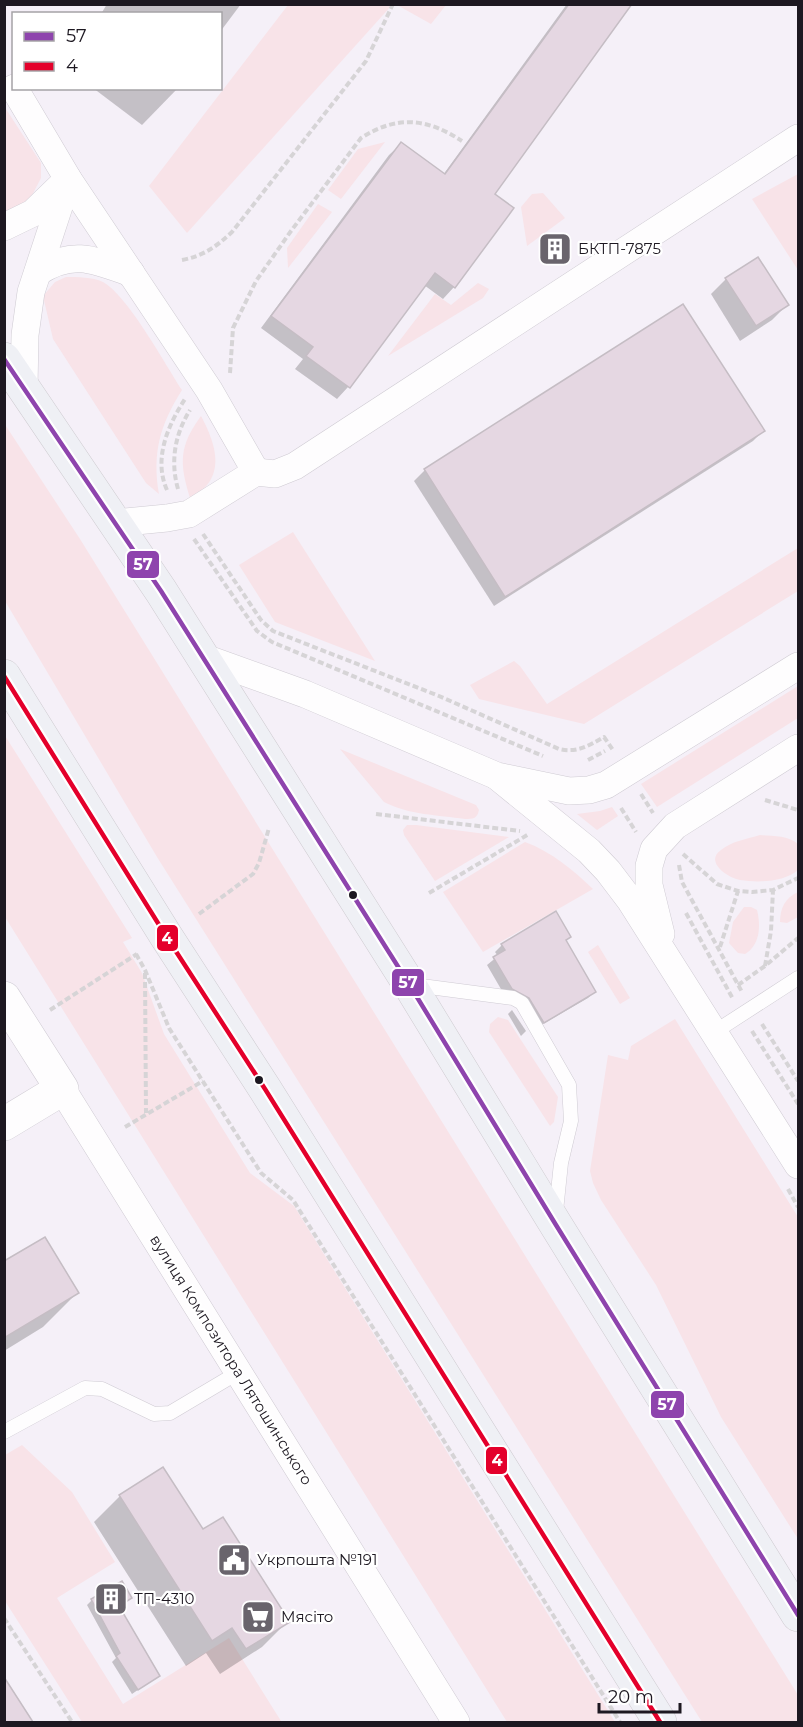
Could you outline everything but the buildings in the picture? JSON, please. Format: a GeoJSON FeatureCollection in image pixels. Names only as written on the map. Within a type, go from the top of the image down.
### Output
{"type":"FeatureCollection","features":[{"type":"Feature","properties":{"kind":"highway"},"geometry":{"type":"LineString","coordinates":[[4,359],[202,657],[408,984],[798,1615]]}},
{"type":"Feature","properties":{"kind":"highway"},"geometry":{"type":"LineString","coordinates":[[4,676],[660,1722]]}},
{"type":"Feature","properties":{"kind":"street"},"geometry":{"type":"LineString","coordinates":[[15,90],[69,179],[206,385],[256,472]]}},
{"type":"Feature","properties":{"kind":"street"},"geometry":{"type":"LineString","coordinates":[[115,523],[184,515],[256,472],[275,474],[295,466],[798,138]]}},
{"type":"Feature","properties":{"kind":"street"},"geometry":{"type":"LineString","coordinates":[[4,227],[33,213],[69,179]]}},
{"type":"Feature","properties":{"kind":"street"},"geometry":{"type":"LineString","coordinates":[[24,388],[25,335],[31,292],[69,179]]}},
{"type":"Feature","properties":{"kind":"street"},"geometry":{"type":"LineString","coordinates":[[38,272],[53,262],[73,258],[98,261],[130,273]]}},
{"type":"Feature","properties":{"kind":"street"},"geometry":{"type":"LineString","coordinates":[[202,657],[305,694],[496,776],[569,791],[589,790],[622,776],[798,666]]}},
{"type":"Feature","properties":{"kind":"street"},"geometry":{"type":"LineString","coordinates":[[666,956],[649,885],[649,866],[654,849],[675,826],[798,748]]}},
{"type":"Feature","properties":{"kind":"street"},"geometry":{"type":"LineString","coordinates":[[496,776],[589,851],[630,900],[798,1165]]}},
{"type":"Feature","properties":{"kind":"street","name":"вулиця Композитора Лятошинського"},"geometry":{"type":"LineString","coordinates":[[4,998],[456,1722]]}},
{"type":"Feature","properties":{"kind":"street"},"geometry":{"type":"LineString","coordinates":[[4,1124],[62,1089]]}},
{"type":"Feature","properties":{"kind":"lane"},"geometry":{"type":"LineString","coordinates":[[713,1033],[798,978]]}},
{"type":"Feature","properties":{"kind":"lane"},"geometry":{"type":"LineString","coordinates":[[408,984],[513,998],[522,1004],[569,1085],[571,1121],[555,1202],[556,1225]]}},
{"type":"Feature","properties":{"kind":"lane"},"geometry":{"type":"LineString","coordinates":[[4,1432],[86,1388],[102,1389],[154,1414],[170,1413],[239,1372]]}},
{"type":"Feature","properties":{"kind":"path"},"geometry":{"type":"LineString","coordinates":[[182,260],[199,256],[217,247],[232,232],[366,61],[393,4]]}},
{"type":"Feature","properties":{"kind":"path"},"geometry":{"type":"LineString","coordinates":[[462,141],[445,130],[422,123],[405,122],[374,130],[361,138],[256,281],[233,328],[230,373],[186,398],[166,434],[162,469],[165,486],[257,631],[272,642],[549,758]]}},
{"type":"Feature","properties":{"kind":"path"},"geometry":{"type":"LineString","coordinates":[[206,385],[184,420],[177,438],[173,456],[178,491],[184,515],[261,620],[273,631],[439,696],[559,749],[572,752],[604,737],[622,776],[640,838],[654,849]]}},
{"type":"Feature","properties":{"kind":"path"},"geometry":{"type":"LineString","coordinates":[[582,761],[621,742]]}},
{"type":"Feature","properties":{"kind":"path"},"geometry":{"type":"LineString","coordinates":[[590,759],[622,776],[657,819]]}},
{"type":"Feature","properties":{"kind":"path"},"geometry":{"type":"LineString","coordinates":[[760,798],[798,810]]}},
{"type":"Feature","properties":{"kind":"path"},"geometry":{"type":"LineString","coordinates":[[376,814],[532,832],[429,893]]}},
{"type":"Feature","properties":{"kind":"path"},"geometry":{"type":"LineString","coordinates":[[199,914],[253,874],[259,863],[269,828]]}},
{"type":"Feature","properties":{"kind":"path"},"geometry":{"type":"LineString","coordinates":[[798,878],[773,890],[738,891],[717,885],[678,849],[682,882],[738,985],[747,1011],[798,1081]]}},
{"type":"Feature","properties":{"kind":"path"},"geometry":{"type":"LineString","coordinates":[[765,966],[771,931],[773,890]]}},
{"type":"Feature","properties":{"kind":"path"},"geometry":{"type":"LineString","coordinates":[[719,948],[738,891]]}},
{"type":"Feature","properties":{"kind":"path"},"geometry":{"type":"LineString","coordinates":[[680,904],[747,1011],[798,1104]]}},
{"type":"Feature","properties":{"kind":"path"},"geometry":{"type":"LineString","coordinates":[[738,985],[798,938]]}},
{"type":"Feature","properties":{"kind":"path"},"geometry":{"type":"LineString","coordinates":[[50,1010],[144,951]]}},
{"type":"Feature","properties":{"kind":"path"},"geometry":{"type":"LineString","coordinates":[[136,954],[170,1028],[203,1081],[261,1173],[293,1200],[620,1722]]}},
{"type":"Feature","properties":{"kind":"path"},"geometry":{"type":"LineString","coordinates":[[145,970],[146,1113]]}},
{"type":"Feature","properties":{"kind":"path"},"geometry":{"type":"LineString","coordinates":[[125,1127],[203,1081]]}},
{"type":"Feature","properties":{"kind":"path"},"geometry":{"type":"LineString","coordinates":[[4,1618],[72,1722]]}},
{"type":"Feature","properties":{"kind":"shaded area"},"geometry":{"type":"Polygon","coordinates":[[[288,5],[392,5],[187,233],[149,186],[288,5]]]}},
{"type":"Feature","properties":{"kind":"shaded area"},"geometry":{"type":"Polygon","coordinates":[[[397,5],[446,5],[431,24],[397,5]]]}},
{"type":"Feature","properties":{"kind":"shaded area"},"geometry":{"type":"Polygon","coordinates":[[[4,106],[41,163],[41,178],[28,203],[4,216],[4,106]]]}},
{"type":"Feature","properties":{"kind":"shaded area"},"geometry":{"type":"Polygon","coordinates":[[[385,142],[341,199],[328,190],[358,149],[385,142]]]}},
{"type":"Feature","properties":{"kind":"shaded area"},"geometry":{"type":"Polygon","coordinates":[[[798,174],[798,270],[752,199],[798,174]]]}},
{"type":"Feature","properties":{"kind":"shaded area"},"geometry":{"type":"Polygon","coordinates":[[[543,193],[565,218],[527,246],[521,207],[532,194],[543,193]]]}},
{"type":"Feature","properties":{"kind":"shaded area"},"geometry":{"type":"Polygon","coordinates":[[[318,204],[332,212],[288,268],[287,248],[318,204]]]}},
{"type":"Feature","properties":{"kind":"shaded area"},"geometry":{"type":"Polygon","coordinates":[[[66,277],[94,279],[103,282],[113,290],[134,315],[182,390],[163,427],[157,452],[159,494],[146,483],[53,339],[43,296],[55,282],[66,277]]]}},
{"type":"Feature","properties":{"kind":"shaded area"},"geometry":{"type":"Polygon","coordinates":[[[478,283],[489,289],[483,298],[388,356],[435,294],[451,305],[478,283]]]}},
{"type":"Feature","properties":{"kind":"shaded area"},"geometry":{"type":"Polygon","coordinates":[[[201,416],[214,450],[214,472],[202,490],[190,498],[184,475],[183,455],[188,437],[201,416]]]}},
{"type":"Feature","properties":{"kind":"shaded area"},"geometry":{"type":"Polygon","coordinates":[[[4,423],[80,539],[798,1695],[798,1722],[702,1722],[157,857],[5,601],[4,423]]]}},
{"type":"Feature","properties":{"kind":"shaded area"},"geometry":{"type":"Polygon","coordinates":[[[293,532],[375,661],[275,622],[239,565],[293,532]]]}},
{"type":"Feature","properties":{"kind":"shaded area"},"geometry":{"type":"Polygon","coordinates":[[[798,548],[798,591],[584,724],[479,699],[470,685],[514,661],[547,704],[798,548]]]}},
{"type":"Feature","properties":{"kind":"shaded area"},"geometry":{"type":"Polygon","coordinates":[[[798,686],[798,718],[657,807],[641,784],[798,686]]]}},
{"type":"Feature","properties":{"kind":"shaded area"},"geometry":{"type":"Polygon","coordinates":[[[4,734],[132,938],[123,942],[142,973],[164,1034],[250,1173],[294,1206],[615,1722],[507,1722],[5,917],[4,734]]]}},
{"type":"Feature","properties":{"kind":"shaded area"},"geometry":{"type":"Polygon","coordinates":[[[340,749],[476,805],[478,813],[474,818],[465,819],[413,812],[384,802],[340,749]]]}},
{"type":"Feature","properties":{"kind":"shaded area"},"geometry":{"type":"Polygon","coordinates":[[[612,807],[618,816],[597,830],[577,814],[600,811],[612,807]]]}},
{"type":"Feature","properties":{"kind":"shaded area"},"geometry":{"type":"Polygon","coordinates":[[[407,825],[509,837],[435,881],[404,835],[403,830],[407,825]]]}},
{"type":"Feature","properties":{"kind":"shaded area"},"geometry":{"type":"Polygon","coordinates":[[[760,835],[785,837],[798,844],[798,870],[786,877],[771,881],[740,880],[724,873],[716,864],[716,855],[725,847],[760,835]]]}},
{"type":"Feature","properties":{"kind":"shaded area"},"geometry":{"type":"Polygon","coordinates":[[[525,842],[562,862],[593,889],[483,952],[443,892],[525,842]]]}},
{"type":"Feature","properties":{"kind":"shaded area"},"geometry":{"type":"Polygon","coordinates":[[[798,892],[798,917],[787,923],[780,922],[784,904],[798,892]]]}},
{"type":"Feature","properties":{"kind":"shaded area"},"geometry":{"type":"Polygon","coordinates":[[[744,907],[757,910],[759,922],[754,946],[745,954],[738,953],[729,943],[733,922],[744,907]]]}},
{"type":"Feature","properties":{"kind":"shaded area"},"geometry":{"type":"Polygon","coordinates":[[[598,945],[630,998],[620,1004],[588,952],[598,945]]]}},
{"type":"Feature","properties":{"kind":"shaded area"},"geometry":{"type":"Polygon","coordinates":[[[498,1017],[508,1020],[558,1097],[554,1122],[550,1126],[489,1032],[490,1024],[498,1017]]]}},
{"type":"Feature","properties":{"kind":"shaded area"},"geometry":{"type":"Polygon","coordinates":[[[675,1019],[798,1217],[798,1539],[721,1417],[656,1285],[601,1200],[590,1171],[608,1055],[628,1060],[631,1046],[675,1019]]]}},
{"type":"Feature","properties":{"kind":"shaded area"},"geometry":{"type":"Polygon","coordinates":[[[22,1445],[72,1492],[115,1562],[57,1598],[123,1704],[229,1638],[281,1721],[82,1722],[5,1601],[5,1455],[22,1445]]]}},
{"type":"Feature","properties":{"kind":"transit line","name":"57"},"geometry":{"type":"LineString","coordinates":[[4,359],[161,591],[409,984],[798,1615]]}},
{"type":"Feature","properties":{"kind":"transit line","name":"4"},"geometry":{"type":"LineString","coordinates":[[4,676],[660,1722]]}},
{"type":"Feature","properties":{"kind":"place","name":"БКТП-7875"},"geometry":{"type":"Point","coordinates":[555,249]}},
{"type":"Feature","properties":{"kind":"place","name":"Укрпошта №191"},"geometry":{"type":"Point","coordinates":[234,1560]}},
{"type":"Feature","properties":{"kind":"place","name":"ТП-4310"},"geometry":{"type":"Point","coordinates":[111,1599]}},
{"type":"Feature","properties":{"kind":"place","name":"Мясіто"},"geometry":{"type":"Point","coordinates":[258,1617]}}]}
